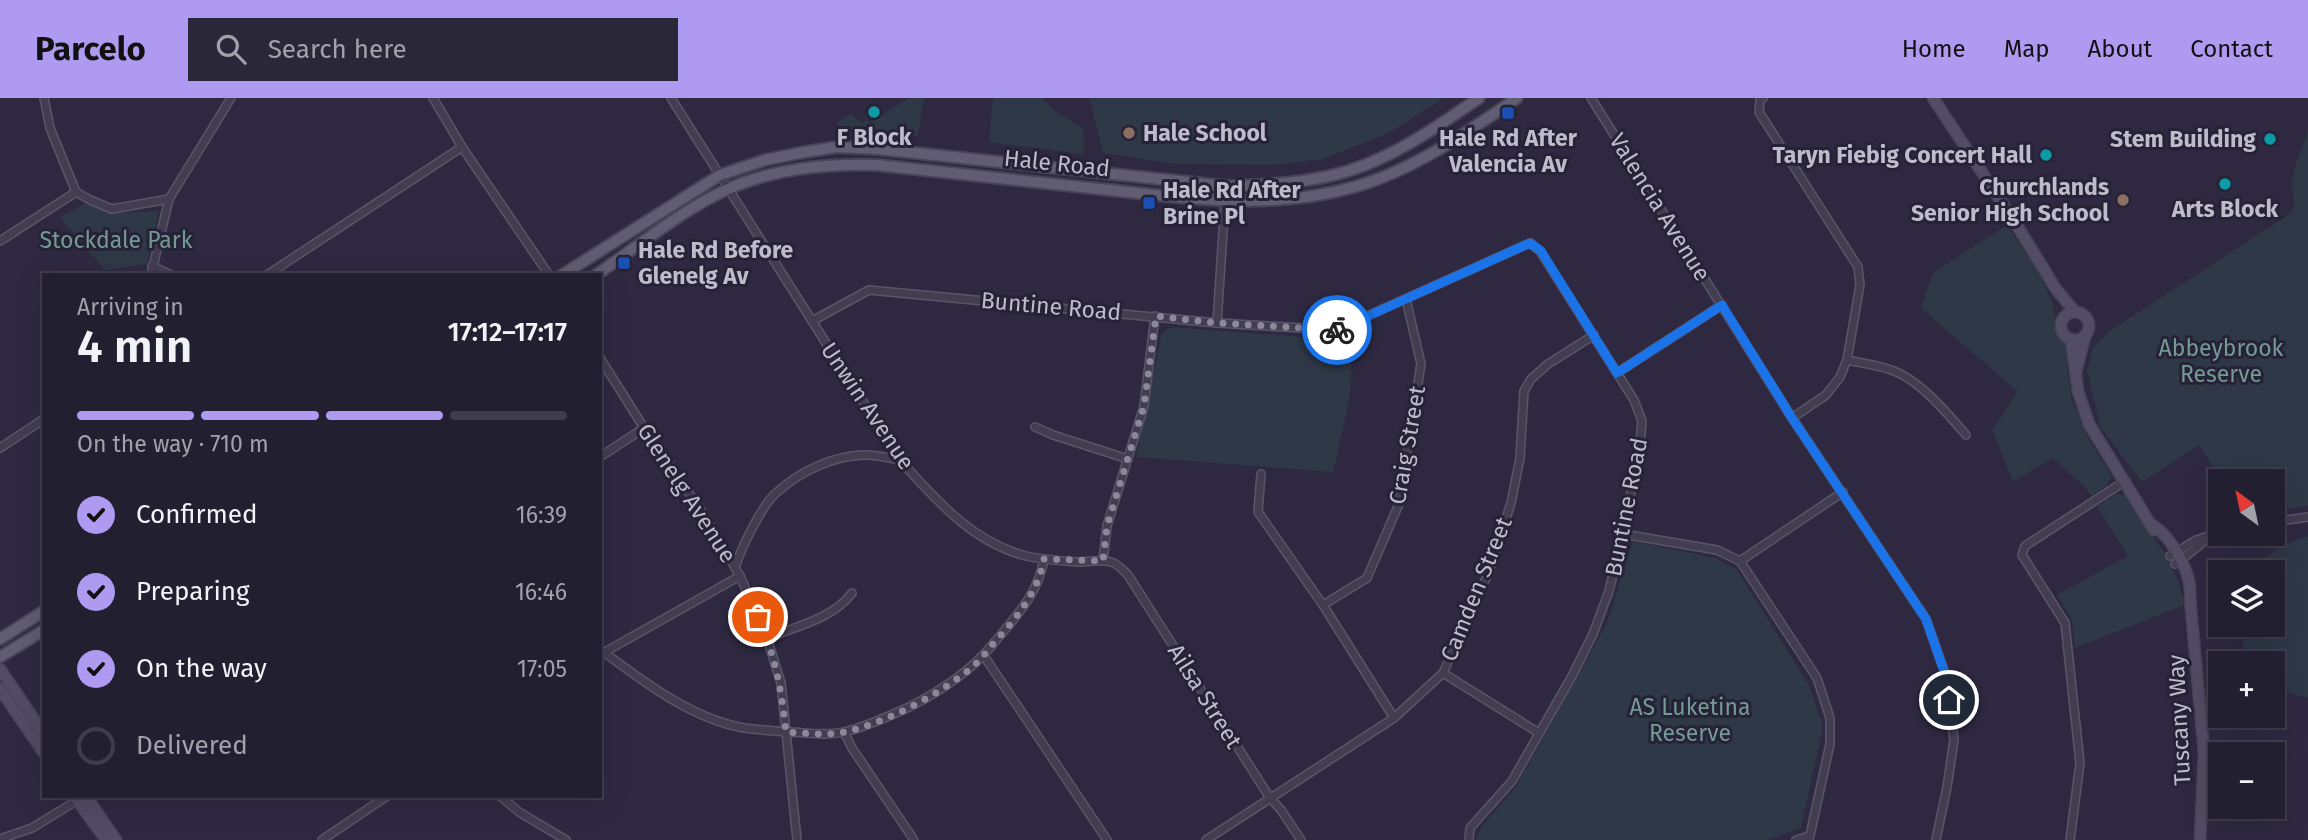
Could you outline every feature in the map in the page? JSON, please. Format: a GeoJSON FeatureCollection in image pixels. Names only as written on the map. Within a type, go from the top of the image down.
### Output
{"type":"FeatureCollection","features":[{"type":"Feature","properties":{"kind":"main road","name":"Hale Road"},"geometry":{"type":"LineString","coordinates":[[565,273],[698,187],[720,175],[765,160],[837,147],[915,152],[1226,187],[1302,181],[1349,171],[1401,148],[1479,98]]}},
{"type":"Feature","properties":{"kind":"main road","name":"Hale Road"},"geometry":{"type":"LineString","coordinates":[[599,273],[705,200],[770,175],[801,168],[877,165],[1225,202],[1303,198],[1355,187],[1412,164],[1462,136],[1517,98]]}},
{"type":"Feature","properties":{"kind":"main road"},"geometry":{"type":"LineString","coordinates":[[0,639],[42,612]]}},
{"type":"Feature","properties":{"kind":"main road"},"geometry":{"type":"LineString","coordinates":[[0,657],[42,631]]}},
{"type":"Feature","properties":{"kind":"street"},"geometry":{"type":"LineString","coordinates":[[44,98],[50,128],[76,192],[112,209],[169,200]]}},
{"type":"Feature","properties":{"kind":"street"},"geometry":{"type":"LineString","coordinates":[[150,273],[169,200],[231,98]]}},
{"type":"Feature","properties":{"kind":"street"},"geometry":{"type":"LineString","coordinates":[[433,98],[462,147],[548,273]]}},
{"type":"Feature","properties":{"kind":"street","name":"Unwin Avenue"},"geometry":{"type":"LineString","coordinates":[[671,98],[901,460],[944,510],[1004,548],[1044,559],[1103,561]]}},
{"type":"Feature","properties":{"kind":"street","name":"Valencia Avenue"},"geometry":{"type":"LineString","coordinates":[[1591,98],[1792,418],[1926,619],[1947,680],[1954,740],[1936,840]]}},
{"type":"Feature","properties":{"kind":"street"},"geometry":{"type":"LineString","coordinates":[[1763,98],[1760,100],[1759,113],[1858,267],[1860,285],[1847,360],[1840,377],[1826,395],[1792,418]]}},
{"type":"Feature","properties":{"kind":"street"},"geometry":{"type":"LineString","coordinates":[[1933,98],[2056,289],[2075,312],[2084,314],[2090,324],[2085,336],[2078,340],[2071,339],[2063,332],[2063,318],[2056,289]]}},
{"type":"Feature","properties":{"kind":"street"},"geometry":{"type":"LineString","coordinates":[[270,273],[462,147]]}},
{"type":"Feature","properties":{"kind":"street"},"geometry":{"type":"LineString","coordinates":[[1217,323],[1226,187]]}},
{"type":"Feature","properties":{"kind":"street"},"geometry":{"type":"LineString","coordinates":[[0,242],[76,192]]}},
{"type":"Feature","properties":{"kind":"street","name":"Buntine Road"},"geometry":{"type":"LineString","coordinates":[[812,321],[869,290],[1217,323],[1336,330],[1530,243],[1541,251],[1634,400],[1642,421],[1640,445],[1609,591],[1593,634],[1512,781],[1470,828],[1469,840]]}},
{"type":"Feature","properties":{"kind":"street"},"geometry":{"type":"LineString","coordinates":[[152,266],[167,273]]}},
{"type":"Feature","properties":{"kind":"street","name":"Craig Street"},"geometry":{"type":"LineString","coordinates":[[1323,605],[1367,578],[1399,504],[1421,364],[1406,299]]}},
{"type":"Feature","properties":{"kind":"street"},"geometry":{"type":"LineString","coordinates":[[1617,373],[1722,305]]}},
{"type":"Feature","properties":{"kind":"street"},"geometry":{"type":"LineString","coordinates":[[2063,318],[2075,312]]}},
{"type":"Feature","properties":{"kind":"street"},"geometry":{"type":"LineString","coordinates":[[1103,561],[1107,526],[1144,406],[1156,316]]}},
{"type":"Feature","properties":{"kind":"street","name":"Camden Street"},"geometry":{"type":"LineString","coordinates":[[1206,840],[1394,718],[1443,673],[1488,574],[1511,503],[1520,458],[1524,391],[1531,379],[1548,363],[1594,335]]}},
{"type":"Feature","properties":{"kind":"street","name":"Tuscany Way"},"geometry":{"type":"LineString","coordinates":[[2076,372],[2085,336]]}},
{"type":"Feature","properties":{"kind":"street","name":"Tuscany Way"},"geometry":{"type":"LineString","coordinates":[[2071,339],[2078,391],[2089,425],[2153,525],[2161,530],[2191,587],[2204,753],[2200,840]]}},
{"type":"Feature","properties":{"kind":"street"},"geometry":{"type":"LineString","coordinates":[[1847,360],[1892,370],[1907,378],[1941,407],[1966,435]]}},
{"type":"Feature","properties":{"kind":"street","name":"Glenelg Avenue"},"geometry":{"type":"LineString","coordinates":[[602,361],[702,512],[737,572],[767,638],[781,683],[797,840]]}},
{"type":"Feature","properties":{"kind":"street"},"geometry":{"type":"LineString","coordinates":[[0,448],[42,420]]}},
{"type":"Feature","properties":{"kind":"street"},"geometry":{"type":"LineString","coordinates":[[1035,427],[1128,459]]}},
{"type":"Feature","properties":{"kind":"street"},"geometry":{"type":"LineString","coordinates":[[602,456],[644,428]]}},
{"type":"Feature","properties":{"kind":"street"},"geometry":{"type":"LineString","coordinates":[[901,460],[865,454],[844,457],[833,459],[804,474],[775,494],[739,555],[737,572],[602,653],[652,689],[703,714],[741,727],[819,734],[844,732],[894,714],[934,695],[970,669],[1019,615],[1042,571],[1044,559]]}},
{"type":"Feature","properties":{"kind":"street"},"geometry":{"type":"LineString","coordinates":[[1261,474],[1258,512],[1323,605],[1394,718]]}},
{"type":"Feature","properties":{"kind":"street"},"geometry":{"type":"LineString","coordinates":[[2070,840],[2080,763],[2065,623],[2022,555],[2025,546],[2125,481]]}},
{"type":"Feature","properties":{"kind":"street"},"geometry":{"type":"LineString","coordinates":[[1740,561],[1843,492]]}},
{"type":"Feature","properties":{"kind":"street"},"geometry":{"type":"LineString","coordinates":[[2286,520],[2308,517]]}},
{"type":"Feature","properties":{"kind":"street"},"geometry":{"type":"LineString","coordinates":[[1623,534],[1717,550],[1740,561],[1817,678],[1830,718],[1830,744],[1809,838],[1796,840]]}},
{"type":"Feature","properties":{"kind":"street"},"geometry":{"type":"LineString","coordinates":[[2175,558],[2196,540],[2208,537]]}},
{"type":"Feature","properties":{"kind":"street","name":"Ailsa Street"},"geometry":{"type":"LineString","coordinates":[[1103,561],[1115,563],[1129,575],[1270,798],[1301,840]]}},
{"type":"Feature","properties":{"kind":"street"},"geometry":{"type":"LineString","coordinates":[[767,638],[833,610],[844,604],[852,593]]}},
{"type":"Feature","properties":{"kind":"street"},"geometry":{"type":"LineString","coordinates":[[984,656],[1107,840]]}},
{"type":"Feature","properties":{"kind":"street"},"geometry":{"type":"LineString","coordinates":[[0,669],[42,731]]}},
{"type":"Feature","properties":{"kind":"street"},"geometry":{"type":"LineString","coordinates":[[1443,673],[1539,733]]}},
{"type":"Feature","properties":{"kind":"street"},"geometry":{"type":"LineString","coordinates":[[0,689],[42,750]]}},
{"type":"Feature","properties":{"kind":"street"},"geometry":{"type":"LineString","coordinates":[[844,732],[914,840]]}},
{"type":"Feature","properties":{"kind":"street"},"geometry":{"type":"LineString","coordinates":[[0,839],[32,828],[78,798]]}},
{"type":"Feature","properties":{"kind":"street"},"geometry":{"type":"LineString","coordinates":[[81,798],[106,840]]}},
{"type":"Feature","properties":{"kind":"street"},"geometry":{"type":"LineString","coordinates":[[81,798],[116,840]]}},
{"type":"Feature","properties":{"kind":"street"},"geometry":{"type":"LineString","coordinates":[[322,840],[384,798]]}},
{"type":"Feature","properties":{"kind":"street"},"geometry":{"type":"LineString","coordinates":[[502,798],[519,812],[566,840]]}},
{"type":"Feature","properties":{"kind":"green space"},"geometry":{"type":"Polygon","coordinates":[[[909,98],[926,98],[923,101],[918,136],[840,129],[836,124],[851,113],[862,123],[867,119],[870,123],[909,98]]]}},
{"type":"Feature","properties":{"kind":"green space"},"geometry":{"type":"Polygon","coordinates":[[[993,98],[1043,98],[1057,113],[1082,127],[1085,145],[1082,154],[989,142],[993,98]]]}},
{"type":"Feature","properties":{"kind":"green space"},"geometry":{"type":"Polygon","coordinates":[[[1089,98],[1444,98],[1387,134],[1322,159],[1274,165],[1176,164],[1103,153],[1089,98]]]}},
{"type":"Feature","properties":{"kind":"green space","name":"Abbeybrook Reserve"},"geometry":{"type":"Polygon","coordinates":[[[2308,130],[2308,506],[2286,509],[2286,469],[2215,469],[2199,445],[2142,482],[2101,428],[2087,370],[2093,348],[2110,331],[2291,213],[2294,203],[2294,174],[2308,130]]]}},
{"type":"Feature","properties":{"kind":"green space","name":"Stockdale Park"},"geometry":{"type":"Polygon","coordinates":[[[84,204],[113,213],[159,211],[147,264],[105,270],[60,217],[84,204]]]}},
{"type":"Feature","properties":{"kind":"green space"},"geometry":{"type":"Polygon","coordinates":[[[2007,225],[2042,279],[2052,302],[2059,335],[2067,347],[2072,400],[2089,440],[2112,476],[2106,486],[2091,496],[2085,487],[2053,458],[2013,482],[1992,430],[2018,392],[1921,308],[1933,273],[2007,225]]]}},
{"type":"Feature","properties":{"kind":"green space"},"geometry":{"type":"Polygon","coordinates":[[[1172,327],[1327,339],[1354,333],[1349,401],[1333,472],[1136,457],[1161,337],[1165,330],[1172,327]]]}},
{"type":"Feature","properties":{"kind":"green space"},"geometry":{"type":"Polygon","coordinates":[[[2116,494],[2126,495],[2169,560],[2179,582],[2184,605],[2075,648],[2072,619],[2057,595],[2128,556],[2097,506],[2116,494]]]}},
{"type":"Feature","properties":{"kind":"green space"},"geometry":{"type":"Polygon","coordinates":[[[2308,536],[2308,698],[2285,690],[2285,651],[2246,651],[2242,637],[2285,637],[2285,560],[2264,560],[2292,542],[2308,536]]]}},
{"type":"Feature","properties":{"kind":"green space","name":"AS Luketina Reserve"},"geometry":{"type":"Polygon","coordinates":[[[1633,541],[1715,558],[1737,570],[1809,685],[1823,727],[1801,828],[1766,840],[1476,840],[1482,826],[1516,787],[1607,623],[1633,541]]]}},
{"type":"Feature","properties":{"kind":"way so far"},"geometry":{"type":"LineString","coordinates":[[758,617],[781,683],[786,732],[844,732],[894,714],[934,695],[984,656],[1019,615],[1042,571],[1044,559],[1103,561],[1107,526],[1144,406],[1156,316],[1217,323],[1337,330]]}},
{"type":"Feature","properties":{"kind":"place","name":"F Block"},"geometry":{"type":"Point","coordinates":[874,112]}},
{"type":"Feature","properties":{"kind":"place","name":"Hale Rd After Valencia Av"},"geometry":{"type":"Point","coordinates":[1508,113]}},
{"type":"Feature","properties":{"kind":"place","name":"Hale School"},"geometry":{"type":"Point","coordinates":[1129,133]}},
{"type":"Feature","properties":{"kind":"place","name":"Stem Building"},"geometry":{"type":"Point","coordinates":[2270,139]}},
{"type":"Feature","properties":{"kind":"place","name":"Taryn Fiebig Concert Hall"},"geometry":{"type":"Point","coordinates":[2046,155]}},
{"type":"Feature","properties":{"kind":"place","name":"Arts Block"},"geometry":{"type":"Point","coordinates":[2225,184]}},
{"type":"Feature","properties":{"kind":"place","name":"Churchlands Senior High School"},"geometry":{"type":"Point","coordinates":[2123,200]}},
{"type":"Feature","properties":{"kind":"place","name":"Hale Rd After Brine Pl"},"geometry":{"type":"Point","coordinates":[1149,203]}},
{"type":"Feature","properties":{"kind":"place","name":"Hale Rd Before Glenelg Av"},"geometry":{"type":"Point","coordinates":[624,263]}},
{"type":"Feature","properties":{"kind":"route"},"geometry":{"type":"LineString","coordinates":[[1337,330],[1530,243],[1541,251],[1617,373],[1722,305],[1792,418],[1926,619],[1947,680],[1949,700]]}}]}
